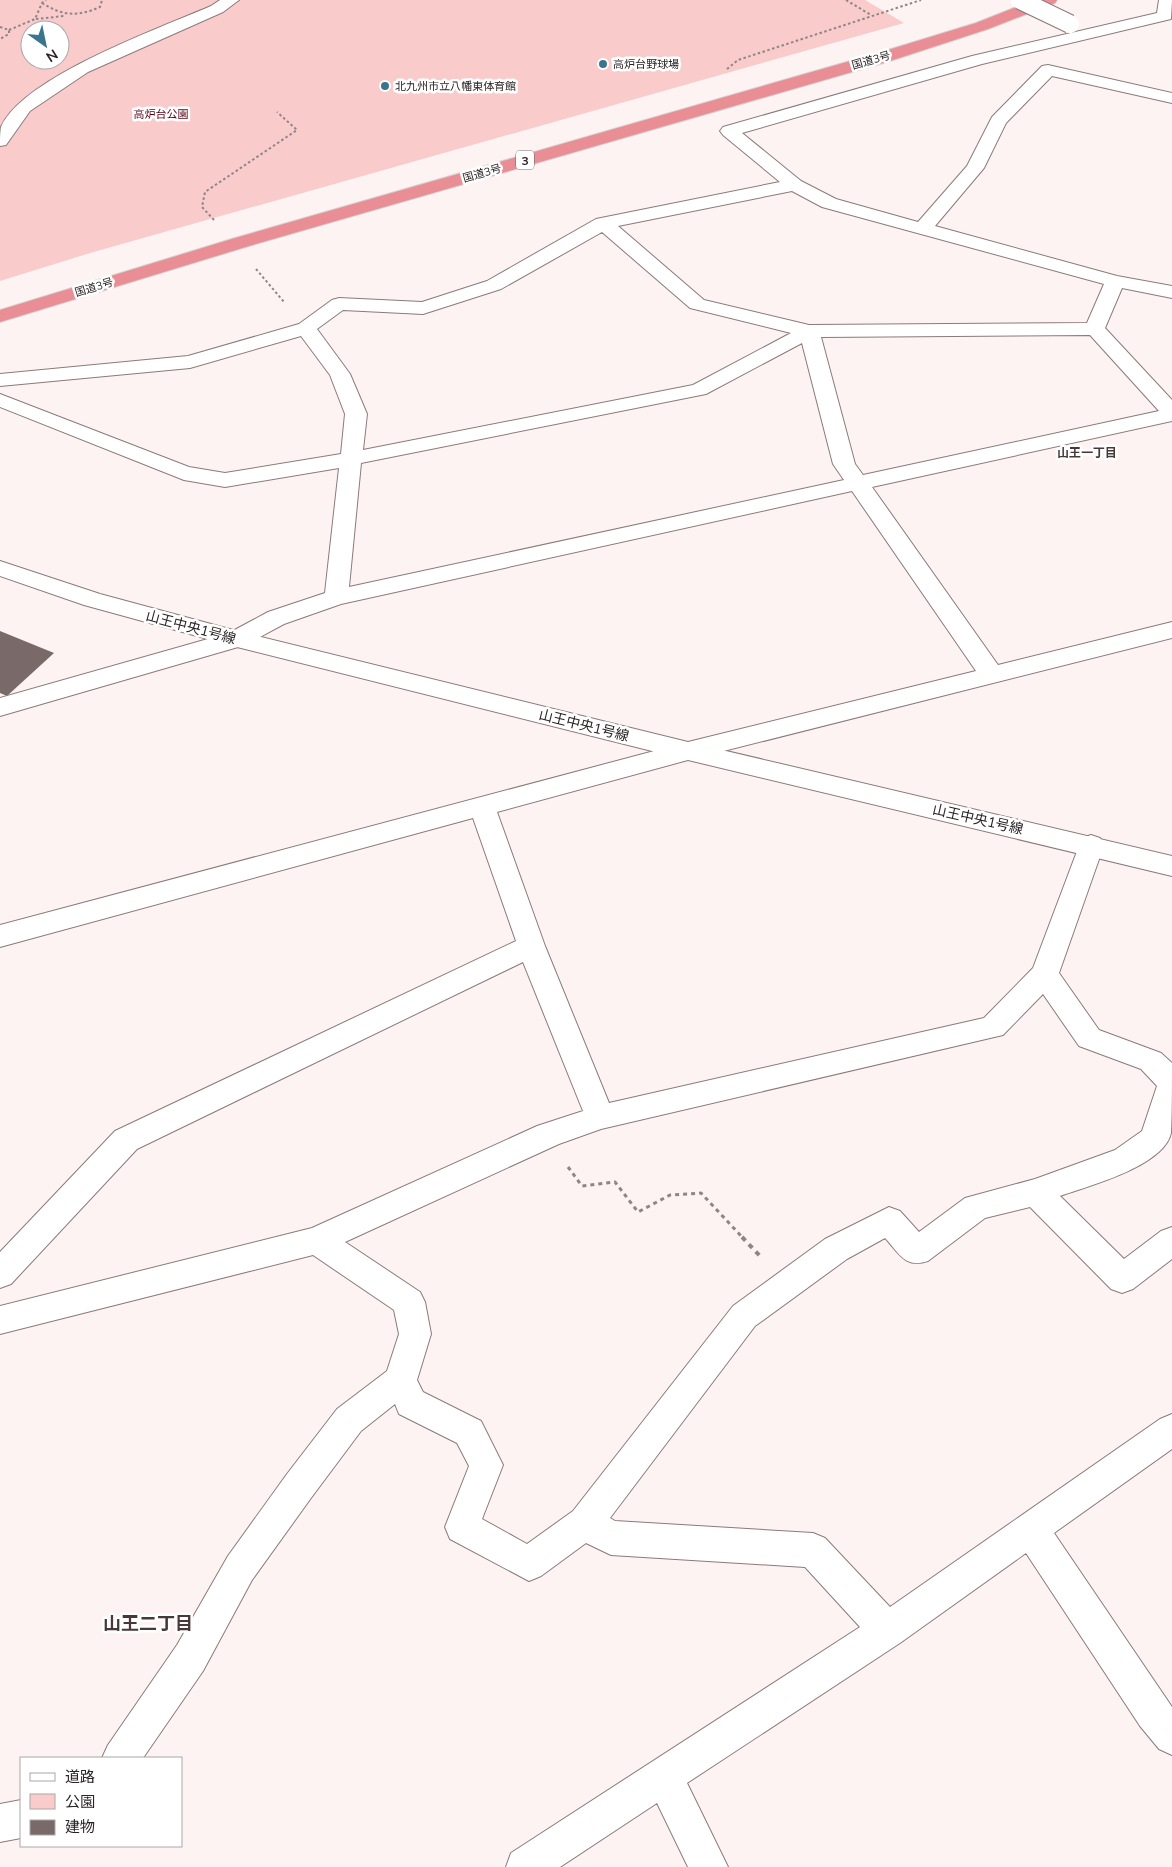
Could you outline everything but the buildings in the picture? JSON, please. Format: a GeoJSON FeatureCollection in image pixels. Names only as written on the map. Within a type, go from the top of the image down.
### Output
{"type":"FeatureCollection","features":[{"type":"Feature","properties":{"kind":"highway","name":"国道3号"},"geometry":{"type":"LineString","coordinates":[[657,105],[866,45],[956,17],[1002,0]]}},
{"type":"Feature","properties":{"kind":"highway","name":"国道3号"},"geometry":{"type":"LineString","coordinates":[[0,316],[242,242],[884,57],[982,26],[1049,0]]}},
{"type":"Feature","properties":{"kind":"highway","name":"国道3号"},"geometry":{"type":"LineString","coordinates":[[86,272],[257,220]]}},
{"type":"Feature","properties":{"kind":"street"},"geometry":{"type":"LineString","coordinates":[[0,141],[24,107],[82,68],[217,9],[231,0]]}},
{"type":"Feature","properties":{"kind":"street"},"geometry":{"type":"LineString","coordinates":[[1020,0],[1070,24]]}},
{"type":"Feature","properties":{"kind":"street"},"geometry":{"type":"LineString","coordinates":[[1167,0],[1165,16],[978,60],[729,131],[794,185],[829,203],[1115,281],[1172,292]]}},
{"type":"Feature","properties":{"kind":"street"},"geometry":{"type":"LineString","coordinates":[[978,60],[1048,70],[1172,98]]}},
{"type":"Feature","properties":{"kind":"street"},"geometry":{"type":"LineString","coordinates":[[923,228],[975,168],[998,121],[1048,70]]}},
{"type":"Feature","properties":{"kind":"street"},"geometry":{"type":"LineString","coordinates":[[0,380],[190,362],[306,328],[339,304],[423,308],[494,285],[603,223],[794,185]]}},
{"type":"Feature","properties":{"kind":"street"},"geometry":{"type":"LineString","coordinates":[[603,223],[697,304],[809,331],[1094,329],[1172,414]]}},
{"type":"Feature","properties":{"kind":"street"},"geometry":{"type":"LineString","coordinates":[[1094,329],[1115,281]]}},
{"type":"Feature","properties":{"kind":"street"},"geometry":{"type":"LineString","coordinates":[[306,328],[340,374],[356,414],[336,597]]}},
{"type":"Feature","properties":{"kind":"street"},"geometry":{"type":"LineString","coordinates":[[0,400],[184,473],[224,480],[351,459],[699,390],[809,331]]}},
{"type":"Feature","properties":{"kind":"street"},"geometry":{"type":"LineString","coordinates":[[809,331],[844,464],[992,675]]}},
{"type":"Feature","properties":{"kind":"street"},"geometry":{"type":"LineString","coordinates":[[0,707],[237,639],[276,618],[336,597],[1172,414]]}},
{"type":"Feature","properties":{"kind":"street","name":"山王中央1号線"},"geometry":{"type":"LineString","coordinates":[[0,568],[92,600],[237,639],[688,751],[1091,845],[1172,866]]}},
{"type":"Feature","properties":{"kind":"street"},"geometry":{"type":"LineString","coordinates":[[0,936],[688,751],[1172,630]]}},
{"type":"Feature","properties":{"kind":"street"},"geometry":{"type":"LineString","coordinates":[[482,806],[531,946],[600,1117]]}},
{"type":"Feature","properties":{"kind":"street"},"geometry":{"type":"LineString","coordinates":[[0,1320],[317,1240],[548,1135],[600,1117],[993,1028],[1045,974],[1091,845]]}},
{"type":"Feature","properties":{"kind":"street"},"geometry":{"type":"LineString","coordinates":[[0,1274],[126,1140],[531,946]]}},
{"type":"Feature","properties":{"kind":"street"},"geometry":{"type":"LineString","coordinates":[[400,1380],[411,1403],[469,1432],[486,1465],[462,1528],[529,1564],[585,1523],[744,1316],[836,1249],[889,1220],[917,1251],[976,1207],[1036,1192],[1126,1159],[1156,1138],[1172,1083],[1151,1061],[1088,1038],[1045,974]]}},
{"type":"Feature","properties":{"kind":"street"},"geometry":{"type":"LineString","coordinates":[[1036,1192],[1122,1279],[1172,1241]]}},
{"type":"Feature","properties":{"kind":"street"},"geometry":{"type":"LineString","coordinates":[[122,1757],[190,1658],[240,1568],[299,1486],[349,1420],[400,1380],[415,1334],[409,1302],[317,1240]]}},
{"type":"Feature","properties":{"kind":"street"},"geometry":{"type":"LineString","coordinates":[[524,1867],[664,1778],[887,1630],[1172,1430]]}},
{"type":"Feature","properties":{"kind":"street"},"geometry":{"type":"LineString","coordinates":[[585,1523],[611,1538],[814,1550],[887,1630]]}},
{"type":"Feature","properties":{"kind":"street"},"geometry":{"type":"LineString","coordinates":[[1031,1529],[1153,1712],[1172,1736]]}},
{"type":"Feature","properties":{"kind":"street"},"geometry":{"type":"LineString","coordinates":[[664,1778],[709,1867]]}},
{"type":"Feature","properties":{"kind":"street"},"geometry":{"type":"LineString","coordinates":[[0,1823],[20,1820]]}},
{"type":"Feature","properties":{"kind":"path"},"geometry":{"type":"LineString","coordinates":[[35,19],[42,3],[46,0]]}},
{"type":"Feature","properties":{"kind":"path"},"geometry":{"type":"LineString","coordinates":[[0,27],[9,30],[35,19],[90,12],[100,7],[102,0]]}},
{"type":"Feature","properties":{"kind":"path"},"geometry":{"type":"LineString","coordinates":[[846,0],[871,15]]}},
{"type":"Feature","properties":{"kind":"path"},"geometry":{"type":"LineString","coordinates":[[725,71],[738,60],[921,0]]}},
{"type":"Feature","properties":{"kind":"path"},"geometry":{"type":"LineString","coordinates":[[42,3],[57,13],[66,16]]}},
{"type":"Feature","properties":{"kind":"path"},"geometry":{"type":"LineString","coordinates":[[0,39],[9,34],[9,30]]}},
{"type":"Feature","properties":{"kind":"path"},"geometry":{"type":"LineString","coordinates":[[218,223],[202,207],[205,192],[297,130],[277,112]]}},
{"type":"Feature","properties":{"kind":"path"},"geometry":{"type":"LineString","coordinates":[[250,262],[306,328]]}},
{"type":"Feature","properties":{"kind":"path"},"geometry":{"type":"LineString","coordinates":[[548,1135],[582,1186],[615,1182],[638,1212],[670,1195],[701,1193],[788,1285]]}},
{"type":"Feature","properties":{"kind":"green space","name":"高炉台公園"},"geometry":{"type":"Polygon","coordinates":[[[0,0],[865,0],[904,23],[90,253],[0,281],[0,0]]]}},
{"type":"Feature","properties":{"kind":"place","name":"高炉台野球場"},"geometry":{"type":"Point","coordinates":[603,64]}},
{"type":"Feature","properties":{"kind":"place","name":"北九州市立八幡東体育館"},"geometry":{"type":"Point","coordinates":[385,86]}},
{"type":"Feature","properties":{"kind":"district","name":"山王一丁目"},"geometry":{"type":"Point","coordinates":[1087,452]}},
{"type":"Feature","properties":{"kind":"district","name":"山王二丁目"},"geometry":{"type":"Point","coordinates":[148,1623]}}]}
